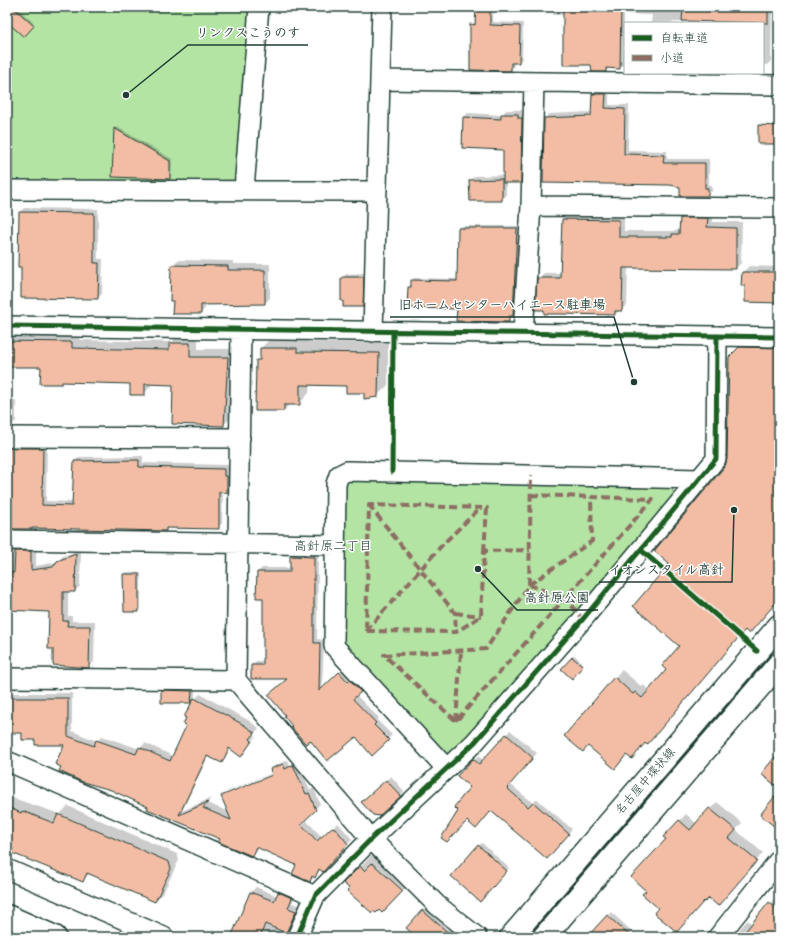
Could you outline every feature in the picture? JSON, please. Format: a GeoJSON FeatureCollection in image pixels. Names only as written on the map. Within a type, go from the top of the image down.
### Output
{"type":"FeatureCollection","features":[{"type":"Feature","properties":{"kind":"main road","name":"名古屋中環状線"},"geometry":{"type":"LineString","coordinates":[[511,937],[779,626]]}},
{"type":"Feature","properties":{"kind":"main road","name":"名古屋中環状線"},"geometry":{"type":"LineString","coordinates":[[544,937],[779,664]]}},
{"type":"Feature","properties":{"kind":"main road"},"geometry":{"type":"LineString","coordinates":[[7,916],[56,937]]}},
{"type":"Feature","properties":{"kind":"main road"},"geometry":{"type":"LineString","coordinates":[[7,932],[18,937]]}},
{"type":"Feature","properties":{"kind":"street"},"geometry":{"type":"LineString","coordinates":[[244,189],[259,7]]}},
{"type":"Feature","properties":{"kind":"street"},"geometry":{"type":"LineString","coordinates":[[373,332],[382,7]]}},
{"type":"Feature","properties":{"kind":"street"},"geometry":{"type":"LineString","coordinates":[[380,80],[779,85]]}},
{"type":"Feature","properties":{"kind":"street"},"geometry":{"type":"LineString","coordinates":[[523,333],[531,206],[534,82]]}},
{"type":"Feature","properties":{"kind":"street"},"geometry":{"type":"LineString","coordinates":[[7,190],[377,190]]}},
{"type":"Feature","properties":{"kind":"street"},"geometry":{"type":"LineString","coordinates":[[531,206],[779,208]]}},
{"type":"Feature","properties":{"kind":"street"},"geometry":{"type":"LineString","coordinates":[[7,326],[779,337]]}},
{"type":"Feature","properties":{"kind":"street"},"geometry":{"type":"LineString","coordinates":[[241,330],[236,680],[371,839],[437,905],[477,937]]}},
{"type":"Feature","properties":{"kind":"street"},"geometry":{"type":"LineString","coordinates":[[297,937],[315,896],[371,839],[474,743],[583,618],[716,459],[717,336]]}},
{"type":"Feature","properties":{"kind":"street"},"geometry":{"type":"LineString","coordinates":[[7,437],[240,438]]}},
{"type":"Feature","properties":{"kind":"street"},"geometry":{"type":"LineString","coordinates":[[446,768],[334,646],[336,484],[339,475],[347,471],[700,479]]}},
{"type":"Feature","properties":{"kind":"street"},"geometry":{"type":"LineString","coordinates":[[7,540],[336,546]]}},
{"type":"Feature","properties":{"kind":"street"},"geometry":{"type":"LineString","coordinates":[[7,678],[236,680]]}},
{"type":"Feature","properties":{"kind":"street"},"geometry":{"type":"LineString","coordinates":[[7,761],[315,896]]}},
{"type":"Feature","properties":{"kind":"street"},"geometry":{"type":"LineString","coordinates":[[718,937],[779,860]]}},
{"type":"Feature","properties":{"kind":"street"},"geometry":{"type":"LineString","coordinates":[[7,869],[164,937]]}},
{"type":"Feature","properties":{"kind":"green space"},"geometry":{"type":"Polygon","coordinates":[[[7,7],[251,7],[238,182],[7,184],[7,7]]]}},
{"type":"Feature","properties":{"kind":"green space"},"geometry":{"type":"Polygon","coordinates":[[[350,477],[670,483],[675,496],[469,739],[452,755],[443,752],[342,643],[343,485],[350,477]]]}},
{"type":"Feature","properties":{"kind":"building"},"geometry":{"type":"Polygon","coordinates":[[[7,7],[13,7],[34,26],[24,37],[7,22],[7,7]]]}},
{"type":"Feature","properties":{"kind":"building"},"geometry":{"type":"Polygon","coordinates":[[[476,7],[490,7],[490,25],[520,26],[519,63],[511,63],[511,71],[470,70],[470,24],[475,25],[476,7]]]}},
{"type":"Feature","properties":{"kind":"building"},"geometry":{"type":"Polygon","coordinates":[[[563,7],[621,7],[620,69],[606,68],[606,72],[592,72],[591,65],[563,65],[563,7]]]}},
{"type":"Feature","properties":{"kind":"building"},"geometry":{"type":"Polygon","coordinates":[[[683,7],[768,7],[768,23],[682,21],[683,7]]]}},
{"type":"Feature","properties":{"kind":"building"},"geometry":{"type":"Polygon","coordinates":[[[592,94],[606,94],[605,108],[625,109],[624,154],[664,155],[663,163],[705,163],[705,188],[708,188],[708,196],[680,196],[680,187],[670,185],[543,183],[544,118],[591,116],[592,94]]]}},
{"type":"Feature","properties":{"kind":"building"},"geometry":{"type":"Polygon","coordinates":[[[501,114],[518,114],[518,118],[522,118],[521,183],[503,183],[503,150],[462,148],[463,117],[501,119],[501,114]]]}},
{"type":"Feature","properties":{"kind":"building"},"geometry":{"type":"Polygon","coordinates":[[[758,125],[779,126],[779,144],[758,144],[758,125]]]}},
{"type":"Feature","properties":{"kind":"building"},"geometry":{"type":"Polygon","coordinates":[[[114,128],[170,161],[170,179],[112,177],[114,128]]]}},
{"type":"Feature","properties":{"kind":"building"},"geometry":{"type":"Polygon","coordinates":[[[502,179],[502,201],[470,201],[469,180],[502,179]]]}},
{"type":"Feature","properties":{"kind":"building"},"geometry":{"type":"Polygon","coordinates":[[[19,212],[94,213],[94,263],[99,263],[98,299],[21,298],[21,267],[18,267],[19,212]]]}},
{"type":"Feature","properties":{"kind":"building"},"geometry":{"type":"Polygon","coordinates":[[[680,218],[708,218],[707,227],[736,228],[736,269],[623,268],[622,311],[615,311],[615,315],[544,314],[544,310],[535,310],[537,278],[560,278],[562,219],[619,220],[619,237],[672,237],[672,234],[679,234],[680,218]]]}},
{"type":"Feature","properties":{"kind":"building"},"geometry":{"type":"Polygon","coordinates":[[[458,228],[517,228],[513,316],[509,316],[509,322],[456,321],[457,309],[407,308],[408,287],[411,287],[411,280],[457,281],[458,228]]]}},
{"type":"Feature","properties":{"kind":"building"},"geometry":{"type":"Polygon","coordinates":[[[171,265],[228,266],[228,270],[265,270],[265,304],[201,305],[201,314],[172,314],[173,301],[170,301],[171,265]]]}},
{"type":"Feature","properties":{"kind":"building"},"geometry":{"type":"Polygon","coordinates":[[[742,272],[779,272],[779,303],[745,302],[745,286],[741,286],[742,272]]]}},
{"type":"Feature","properties":{"kind":"building"},"geometry":{"type":"Polygon","coordinates":[[[364,277],[363,307],[343,307],[343,301],[341,301],[341,278],[364,277]]]}},
{"type":"Feature","properties":{"kind":"building"},"geometry":{"type":"Polygon","coordinates":[[[7,341],[72,342],[72,348],[169,350],[169,343],[190,343],[190,357],[228,357],[224,426],[172,424],[173,385],[145,384],[145,395],[130,395],[130,384],[62,382],[62,384],[40,384],[41,367],[7,367],[7,341]]]}},
{"type":"Feature","properties":{"kind":"building"},"geometry":{"type":"Polygon","coordinates":[[[739,347],[779,348],[779,599],[749,634],[745,630],[647,745],[645,743],[632,759],[626,755],[615,769],[588,746],[583,752],[564,736],[614,677],[633,694],[635,692],[642,698],[666,670],[662,666],[679,646],[633,606],[669,564],[654,551],[725,466],[727,459],[729,357],[739,347]]]}},
{"type":"Feature","properties":{"kind":"building"},"geometry":{"type":"Polygon","coordinates":[[[260,348],[297,348],[297,352],[379,353],[378,397],[364,399],[364,393],[346,393],[346,386],[300,385],[300,405],[284,405],[284,411],[255,411],[256,360],[260,360],[260,348]]]}},
{"type":"Feature","properties":{"kind":"building"},"geometry":{"type":"Polygon","coordinates":[[[7,448],[43,448],[42,505],[72,506],[74,461],[139,460],[139,467],[224,469],[224,476],[227,476],[227,493],[219,492],[219,529],[166,528],[166,531],[32,528],[7,529],[7,448]]]}},
{"type":"Feature","properties":{"kind":"building"},"geometry":{"type":"Polygon","coordinates":[[[15,551],[31,551],[31,570],[53,567],[57,561],[76,554],[75,592],[63,592],[63,621],[68,621],[67,626],[90,626],[89,668],[53,665],[53,649],[48,649],[49,612],[7,610],[7,584],[10,584],[10,572],[14,573],[15,551]]]}},
{"type":"Feature","properties":{"kind":"building"},"geometry":{"type":"Polygon","coordinates":[[[290,556],[314,557],[314,643],[320,643],[319,691],[339,672],[348,682],[350,680],[361,692],[353,699],[376,723],[374,725],[389,740],[372,756],[356,737],[327,761],[310,740],[306,744],[291,727],[292,726],[284,716],[285,715],[268,695],[287,679],[251,679],[251,665],[263,665],[263,598],[256,598],[257,572],[290,572],[290,556]]]}},
{"type":"Feature","properties":{"kind":"building"},"geometry":{"type":"Polygon","coordinates":[[[123,574],[139,574],[139,612],[124,612],[123,574]]]}},
{"type":"Feature","properties":{"kind":"building"},"geometry":{"type":"Polygon","coordinates":[[[572,657],[583,666],[572,679],[561,669],[572,657]]]}},
{"type":"Feature","properties":{"kind":"building"},"geometry":{"type":"Polygon","coordinates":[[[161,690],[192,691],[191,703],[161,703],[161,690]]]}},
{"type":"Feature","properties":{"kind":"building"},"geometry":{"type":"Polygon","coordinates":[[[7,698],[68,698],[68,736],[94,746],[96,740],[136,754],[139,747],[170,761],[186,726],[183,724],[186,718],[184,717],[194,698],[244,725],[255,733],[250,739],[252,741],[241,757],[229,748],[222,763],[207,756],[179,815],[208,802],[203,808],[231,820],[221,796],[272,775],[270,769],[283,764],[285,769],[293,765],[306,794],[309,793],[316,810],[301,824],[317,841],[332,827],[335,828],[348,844],[323,872],[319,869],[315,878],[312,876],[310,882],[292,874],[296,865],[256,847],[252,856],[218,842],[220,839],[147,809],[148,807],[111,790],[83,782],[59,771],[61,767],[55,764],[64,745],[35,745],[35,740],[22,740],[22,733],[7,733],[7,698]]]}},
{"type":"Feature","properties":{"kind":"building"},"geometry":{"type":"Polygon","coordinates":[[[506,734],[533,758],[507,788],[528,807],[533,802],[569,834],[547,859],[491,811],[476,829],[467,821],[447,842],[441,838],[458,811],[454,807],[470,787],[457,776],[473,759],[479,764],[506,734]]]}},
{"type":"Feature","properties":{"kind":"building"},"geometry":{"type":"Polygon","coordinates":[[[779,752],[779,788],[761,774],[779,752]]]}},
{"type":"Feature","properties":{"kind":"building"},"geometry":{"type":"Polygon","coordinates":[[[386,780],[401,796],[379,816],[373,815],[361,802],[386,780]]]}},
{"type":"Feature","properties":{"kind":"building"},"geometry":{"type":"Polygon","coordinates":[[[779,791],[779,830],[760,815],[779,791]]]}},
{"type":"Feature","properties":{"kind":"building"},"geometry":{"type":"Polygon","coordinates":[[[7,807],[54,823],[58,814],[169,862],[171,869],[155,902],[87,873],[83,882],[7,851],[10,843],[7,842],[7,807]]]}},
{"type":"Feature","properties":{"kind":"building"},"geometry":{"type":"Polygon","coordinates":[[[709,808],[736,830],[729,838],[757,861],[718,906],[709,898],[705,902],[704,901],[677,932],[654,913],[658,908],[642,894],[646,891],[631,877],[666,839],[663,837],[679,820],[690,830],[709,808]]]}},
{"type":"Feature","properties":{"kind":"building"},"geometry":{"type":"Polygon","coordinates":[[[478,845],[507,871],[480,902],[451,876],[478,845]]]}},
{"type":"Feature","properties":{"kind":"building"},"geometry":{"type":"Polygon","coordinates":[[[372,863],[403,891],[382,913],[379,910],[376,913],[373,911],[372,913],[347,891],[350,889],[343,883],[360,866],[364,871],[372,863]]]}},
{"type":"Feature","properties":{"kind":"building"},"geometry":{"type":"Polygon","coordinates":[[[250,892],[274,901],[278,892],[292,898],[288,908],[296,911],[286,933],[265,924],[260,937],[231,937],[250,892]]]}},
{"type":"Feature","properties":{"kind":"building"},"geometry":{"type":"Polygon","coordinates":[[[769,902],[779,911],[779,937],[741,937],[769,902]]]}},
{"type":"Feature","properties":{"kind":"building"},"geometry":{"type":"Polygon","coordinates":[[[422,910],[453,937],[416,937],[406,928],[422,910]]]}},
{"type":"Feature","properties":{"kind":"building"},"geometry":{"type":"Polygon","coordinates":[[[607,915],[631,937],[587,937],[607,915]]]}},
{"type":"Feature","properties":{"kind":"marked path"},"geometry":{"type":"LineString","coordinates":[[531,475],[529,585],[486,649],[384,655],[456,721],[653,499],[531,495]]}},
{"type":"Feature","properties":{"kind":"marked path"},"geometry":{"type":"LineString","coordinates":[[529,585],[592,541],[591,497]]}},
{"type":"Feature","properties":{"kind":"marked path"},"geometry":{"type":"LineString","coordinates":[[369,505],[455,613],[456,632]]}},
{"type":"Feature","properties":{"kind":"marked path"},"geometry":{"type":"LineString","coordinates":[[484,551],[487,508],[369,505],[366,631],[456,632],[481,616],[484,551],[530,550]]}},
{"type":"Feature","properties":{"kind":"marked path"},"geometry":{"type":"LineString","coordinates":[[366,631],[443,544],[480,508]]}},
{"type":"Feature","properties":{"kind":"marked path"},"geometry":{"type":"LineString","coordinates":[[529,585],[565,598],[583,619]]}},
{"type":"Feature","properties":{"kind":"marked path"},"geometry":{"type":"LineString","coordinates":[[455,613],[481,616]]}},
{"type":"Feature","properties":{"kind":"marked path"},"geometry":{"type":"LineString","coordinates":[[456,721],[461,651]]}},
{"type":"Feature","properties":{"kind":"cycle path"},"geometry":{"type":"LineString","coordinates":[[7,326],[779,337]]}},
{"type":"Feature","properties":{"kind":"cycle path"},"geometry":{"type":"LineString","coordinates":[[392,472],[393,332]]}},
{"type":"Feature","properties":{"kind":"cycle path"},"geometry":{"type":"LineString","coordinates":[[297,937],[315,896],[371,839],[474,743],[583,619],[716,459],[717,336]]}},
{"type":"Feature","properties":{"kind":"cycle path"},"geometry":{"type":"LineString","coordinates":[[641,550],[757,651]]}},
{"type":"Feature","properties":{"kind":"place","name":"リンクスこうのす"},"geometry":{"type":"Point","coordinates":[126,95]}},
{"type":"Feature","properties":{"kind":"place","name":"旧ホームセンターハイエース駐車場"},"geometry":{"type":"Point","coordinates":[634,382]}},
{"type":"Feature","properties":{"kind":"place","name":"イオンスタイル高針"},"geometry":{"type":"Point","coordinates":[734,510]}},
{"type":"Feature","properties":{"kind":"place","name":"高針原公園"},"geometry":{"type":"Point","coordinates":[478,569]}},
{"type":"Feature","properties":{"kind":"district","name":"高針原二丁目"},"geometry":{"type":"Point","coordinates":[333,545]}}]}
